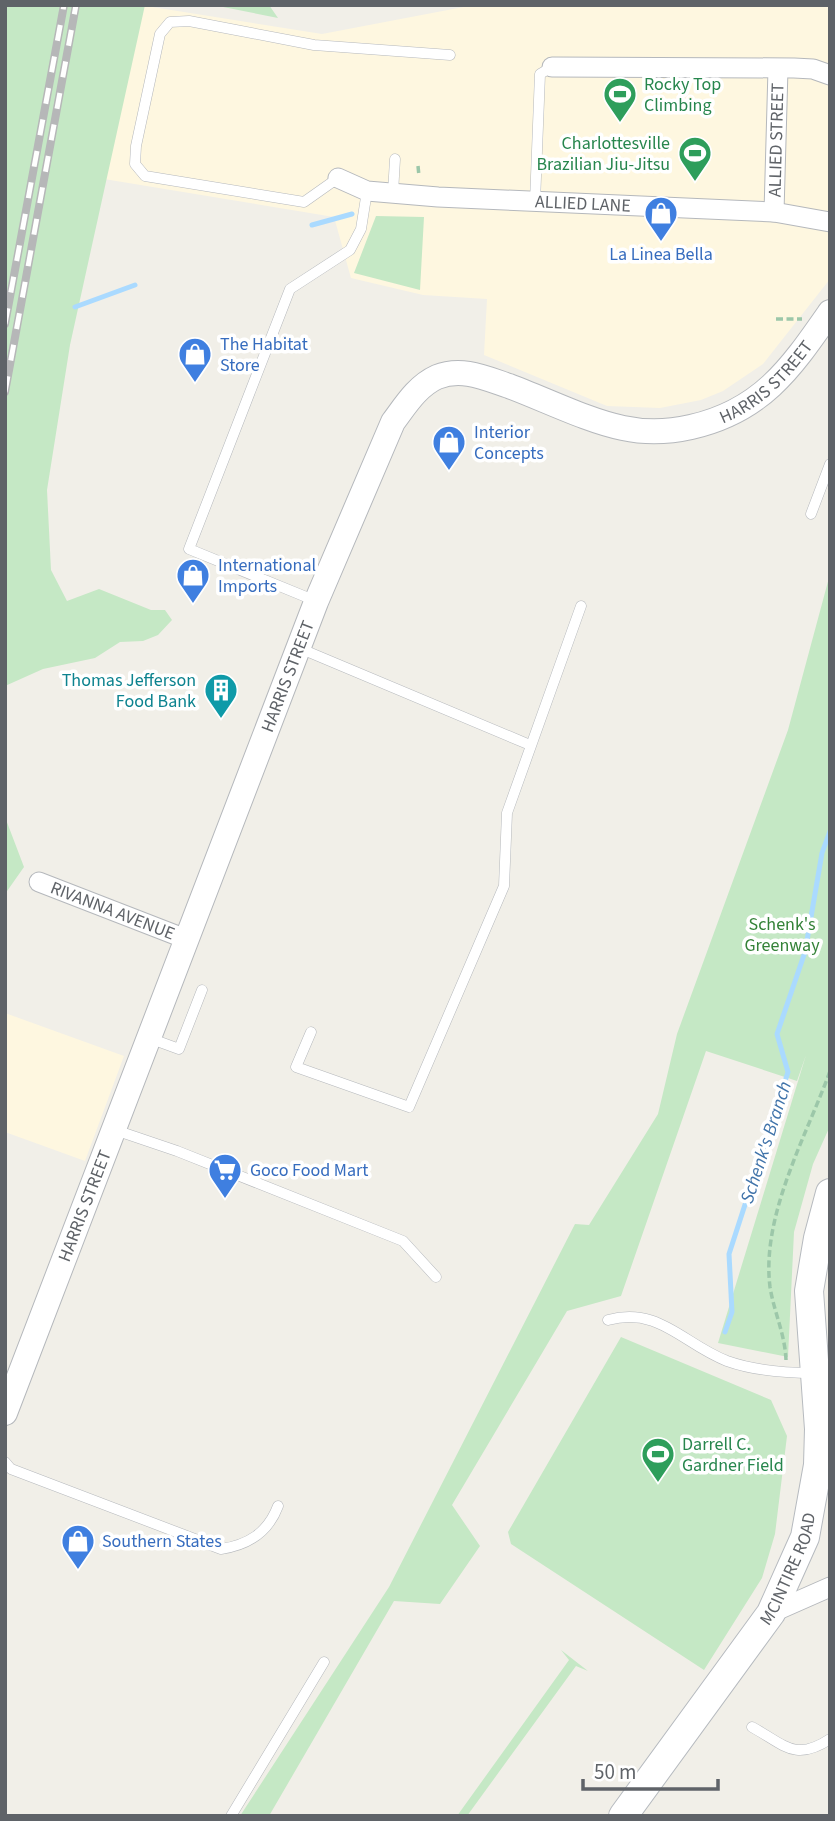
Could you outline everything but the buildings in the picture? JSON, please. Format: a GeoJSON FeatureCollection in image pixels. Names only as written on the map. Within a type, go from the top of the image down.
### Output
{"type":"FeatureCollection","features":[{"type":"Feature","properties":{"kind":"main road","name":"MCINTIRE ROAD"},"geometry":{"type":"LineString","coordinates":[[623,1816],[771,1613],[805,1537],[824,1445],[800,1373],[809,1291],[818,1238],[830,1193]]}},
{"type":"Feature","properties":{"kind":"street"},"geometry":{"type":"LineString","coordinates":[[552,67],[813,69],[830,75]]}},
{"type":"Feature","properties":{"kind":"street","name":"ALLIED STREET"},"geometry":{"type":"LineString","coordinates":[[774,212],[778,69]]}},
{"type":"Feature","properties":{"kind":"street","name":"ALLIED LANE"},"geometry":{"type":"LineString","coordinates":[[338,178],[367,191],[535,202],[774,212],[830,222]]}},
{"type":"Feature","properties":{"kind":"street","name":"HARRIS STREET"},"geometry":{"type":"LineString","coordinates":[[5,1413],[316,602],[393,422],[413,395],[437,377],[458,373],[475,374],[621,428],[671,431],[717,420],[755,401],[780,379],[830,312]]}},
{"type":"Feature","properties":{"kind":"street","name":"RIVANNA AVENUE"},"geometry":{"type":"LineString","coordinates":[[39,882],[186,939]]}},
{"type":"Feature","properties":{"kind":"street"},"geometry":{"type":"LineString","coordinates":[[771,1613],[830,1587]]}},
{"type":"Feature","properties":{"kind":"lane"},"geometry":{"type":"LineString","coordinates":[[338,178],[304,202],[145,176],[135,164],[136,146],[160,34],[170,22],[189,21],[314,45],[450,55]]}},
{"type":"Feature","properties":{"kind":"lane"},"geometry":{"type":"LineString","coordinates":[[535,202],[540,74],[552,67]]}},
{"type":"Feature","properties":{"kind":"lane"},"geometry":{"type":"LineString","coordinates":[[393,193],[395,159]]}},
{"type":"Feature","properties":{"kind":"lane"},"geometry":{"type":"LineString","coordinates":[[316,602],[189,549],[290,289],[350,250],[361,229],[367,191]]}},
{"type":"Feature","properties":{"kind":"lane"},"geometry":{"type":"LineString","coordinates":[[811,514],[830,464]]}},
{"type":"Feature","properties":{"kind":"lane"},"geometry":{"type":"LineString","coordinates":[[311,1032],[296,1067],[409,1107],[504,886],[507,813],[581,606]]}},
{"type":"Feature","properties":{"kind":"lane"},"geometry":{"type":"LineString","coordinates":[[299,648],[530,745]]}},
{"type":"Feature","properties":{"kind":"lane"},"geometry":{"type":"LineString","coordinates":[[149,1038],[179,1049],[202,990]]}},
{"type":"Feature","properties":{"kind":"lane"},"geometry":{"type":"LineString","coordinates":[[114,1130],[402,1241],[436,1277]]}},
{"type":"Feature","properties":{"kind":"lane"},"geometry":{"type":"LineString","coordinates":[[608,1320],[635,1315],[652,1318],[727,1361],[761,1370],[800,1373]]}},
{"type":"Feature","properties":{"kind":"lane"},"geometry":{"type":"LineString","coordinates":[[5,1462],[11,1469],[221,1549],[237,1547],[254,1539],[266,1528],[278,1506]]}},
{"type":"Feature","properties":{"kind":"lane"},"geometry":{"type":"LineString","coordinates":[[230,1816],[324,1662]]}},
{"type":"Feature","properties":{"kind":"lane"},"geometry":{"type":"LineString","coordinates":[[752,1727],[796,1751],[812,1751],[830,1739]]}},
{"type":"Feature","properties":{"kind":"path"},"geometry":{"type":"LineString","coordinates":[[418,166],[419,176]]}},
{"type":"Feature","properties":{"kind":"path"},"geometry":{"type":"LineString","coordinates":[[776,319],[802,319]]}},
{"type":"Feature","properties":{"kind":"path"},"geometry":{"type":"LineString","coordinates":[[800,1373],[785,1340],[770,1287],[775,1230],[793,1155],[830,1071]]}},
{"type":"Feature","properties":{"kind":"shaded area"},"geometry":{"type":"Polygon","coordinates":[[[140,5],[322,34],[474,5],[830,5],[830,279],[763,364],[723,391],[701,400],[660,408],[607,406],[484,355],[487,299],[423,295],[351,278],[334,217],[98,178],[140,5]]]}},
{"type":"Feature","properties":{"kind":"shaded area"},"geometry":{"type":"Polygon","coordinates":[[[5,1013],[124,1056],[85,1161],[5,1132],[5,1013]]]}},
{"type":"Feature","properties":{"kind":"green space"},"geometry":{"type":"Polygon","coordinates":[[[5,5],[145,5],[70,345],[47,490],[51,570],[67,601],[99,589],[151,610],[165,610],[172,620],[158,635],[143,641],[120,642],[95,658],[43,669],[5,686],[5,5]]]}},
{"type":"Feature","properties":{"kind":"green space"},"geometry":{"type":"Polygon","coordinates":[[[213,5],[269,5],[278,18],[213,5]]]}},
{"type":"Feature","properties":{"kind":"green space"},"geometry":{"type":"Polygon","coordinates":[[[376,216],[424,217],[420,290],[354,273],[376,216]]]}},
{"type":"Feature","properties":{"kind":"green space","name":"Schenk's Greenway"},"geometry":{"type":"Polygon","coordinates":[[[830,574],[830,1126],[813,1164],[794,1232],[788,1357],[718,1343],[806,1055],[797,1081],[706,1051],[621,1296],[567,1311],[452,1505],[480,1546],[440,1604],[394,1601],[269,1816],[240,1816],[389,1587],[575,1224],[589,1225],[658,1114],[677,1034],[788,730],[830,574]]]}},
{"type":"Feature","properties":{"kind":"green space"},"geometry":{"type":"Polygon","coordinates":[[[5,817],[24,867],[5,894],[5,817]]]}},
{"type":"Feature","properties":{"kind":"green space","name":"Darrell C. Gardner Field"},"geometry":{"type":"Polygon","coordinates":[[[621,1337],[771,1400],[787,1436],[775,1534],[762,1578],[704,1670],[511,1544],[508,1532],[621,1337]]]}},
{"type":"Feature","properties":{"kind":"green space"},"geometry":{"type":"Polygon","coordinates":[[[561,1650],[588,1671],[576,1666],[467,1816],[457,1816],[569,1660],[561,1650]]]}},
{"type":"Feature","properties":{"kind":"waterway"},"geometry":{"type":"LineString","coordinates":[[312,225],[352,214]]}},
{"type":"Feature","properties":{"kind":"waterway"},"geometry":{"type":"LineString","coordinates":[[75,307],[135,285]]}},
{"type":"Feature","properties":{"kind":"waterway","name":"Schenk's Branch"},"geometry":{"type":"LineString","coordinates":[[725,1332],[732,1312],[729,1254],[788,1072],[777,1034],[805,952],[822,853],[830,831]]}},
{"type":"Feature","properties":{"kind":"railway"},"geometry":{"type":"LineString","coordinates":[[5,324],[64,5]]}},
{"type":"Feature","properties":{"kind":"railway"},"geometry":{"type":"LineString","coordinates":[[5,392],[76,5]]}},
{"type":"Feature","properties":{"kind":"place","name":"Rocky Top Climbing"},"geometry":{"type":"Point","coordinates":[620,124]}},
{"type":"Feature","properties":{"kind":"place","name":"Charlottesville Brazilian Jiu-Jitsu"},"geometry":{"type":"Point","coordinates":[695,183]}},
{"type":"Feature","properties":{"kind":"place","name":"La Linea Bella"},"geometry":{"type":"Point","coordinates":[661,243]}},
{"type":"Feature","properties":{"kind":"place","name":"The Habitat Store"},"geometry":{"type":"Point","coordinates":[195,384]}},
{"type":"Feature","properties":{"kind":"place","name":"Interior Concepts"},"geometry":{"type":"Point","coordinates":[449,472]}},
{"type":"Feature","properties":{"kind":"place","name":"International Imports"},"geometry":{"type":"Point","coordinates":[193,605]}},
{"type":"Feature","properties":{"kind":"place","name":"Thomas Jefferson Food Bank"},"geometry":{"type":"Point","coordinates":[221,720]}},
{"type":"Feature","properties":{"kind":"place","name":"Goco Food Mart"},"geometry":{"type":"Point","coordinates":[225,1200]}},
{"type":"Feature","properties":{"kind":"place","name":"Darrell C. Gardner Field"},"geometry":{"type":"Point","coordinates":[658,1484]}},
{"type":"Feature","properties":{"kind":"place","name":"Southern States"},"geometry":{"type":"Point","coordinates":[78,1571]}}]}
